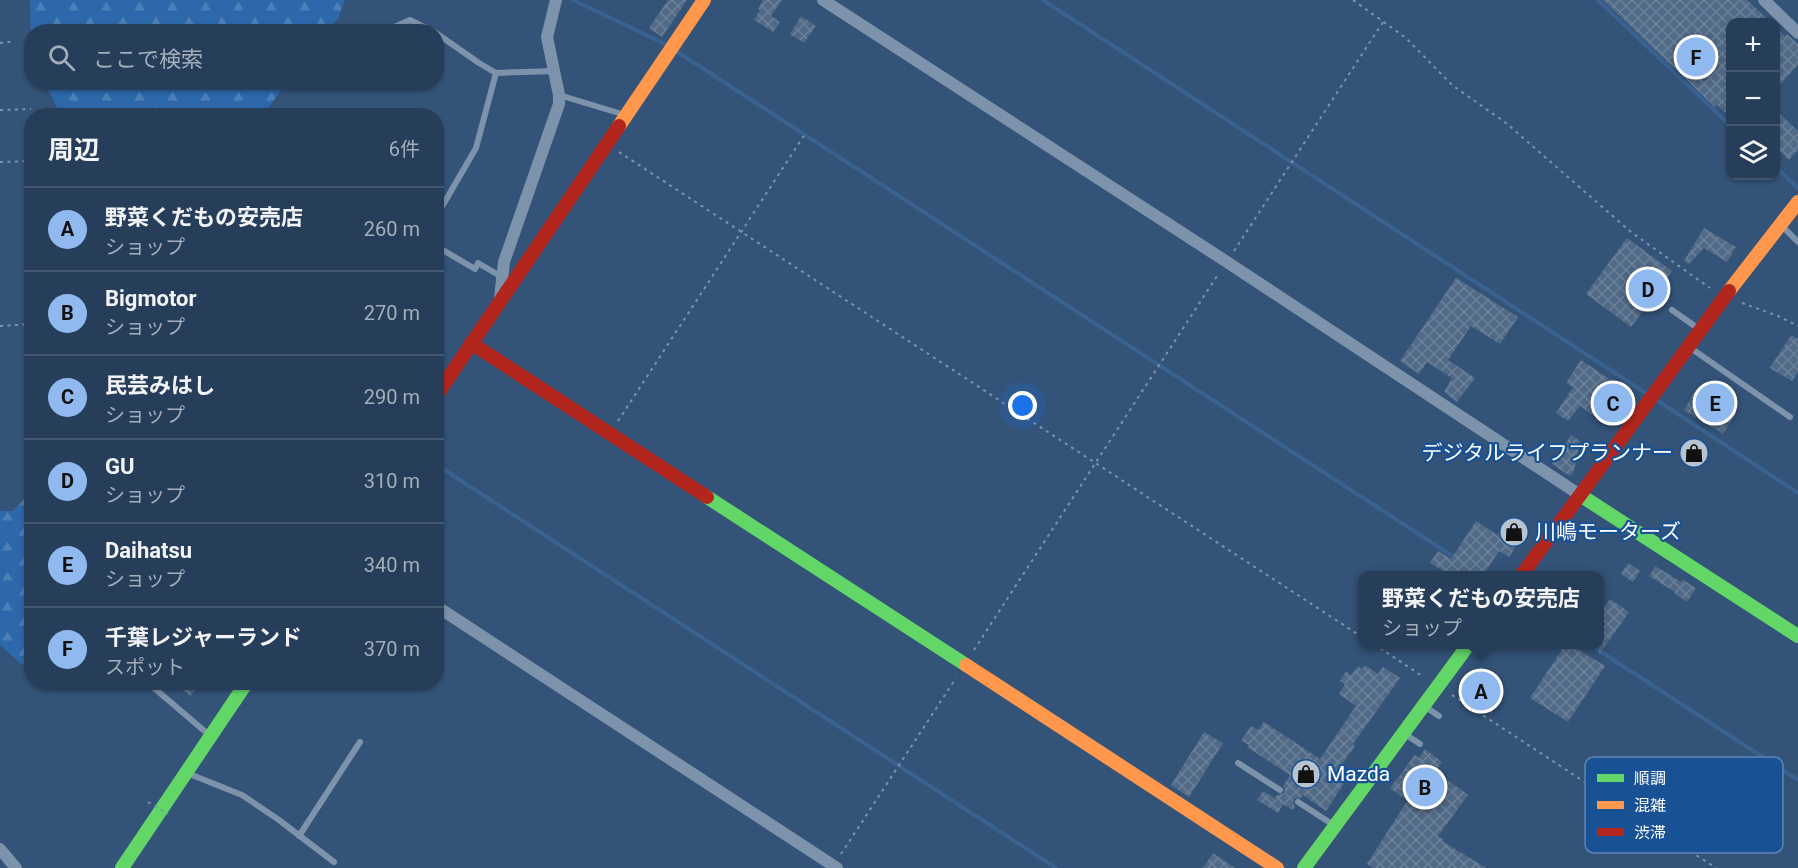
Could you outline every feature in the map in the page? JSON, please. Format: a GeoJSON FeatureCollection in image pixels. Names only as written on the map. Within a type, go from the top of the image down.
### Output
{"type":"FeatureCollection","features":[{"type":"Feature","properties":{"kind":"main road"},"geometry":{"type":"LineString","coordinates":[[444,384],[704,0]]}},
{"type":"Feature","properties":{"kind":"main road"},"geometry":{"type":"LineString","coordinates":[[1525,571],[1725,297],[1798,202]]}},
{"type":"Feature","properties":{"kind":"main road"},"geometry":{"type":"LineString","coordinates":[[471,343],[1277,868]]}},
{"type":"Feature","properties":{"kind":"main road"},"geometry":{"type":"LineString","coordinates":[[1580,495],[1798,636]]}},
{"type":"Feature","properties":{"kind":"main road"},"geometry":{"type":"LineString","coordinates":[[1304,868],[1467,649]]}},
{"type":"Feature","properties":{"kind":"main road"},"geometry":{"type":"LineString","coordinates":[[122,868],[242,690]]}},
{"type":"Feature","properties":{"kind":"street"},"geometry":{"type":"LineString","coordinates":[[500,300],[504,262],[560,104],[547,37],[556,0]]}},
{"type":"Feature","properties":{"kind":"street"},"geometry":{"type":"LineString","coordinates":[[823,0],[1227,262],[1580,495]]}},
{"type":"Feature","properties":{"kind":"street"},"geometry":{"type":"LineString","coordinates":[[1764,0],[1798,33]]}},
{"type":"Feature","properties":{"kind":"street"},"geometry":{"type":"LineString","coordinates":[[444,611],[835,867]]}},
{"type":"Feature","properties":{"kind":"street"},"geometry":{"type":"LineString","coordinates":[[0,849],[16,868]]}},
{"type":"Feature","properties":{"kind":"lane"},"geometry":{"type":"LineString","coordinates":[[401,24],[410,20],[418,24]]}},
{"type":"Feature","properties":{"kind":"lane"},"geometry":{"type":"LineString","coordinates":[[444,38],[496,73],[554,71]]}},
{"type":"Feature","properties":{"kind":"lane"},"geometry":{"type":"LineString","coordinates":[[444,203],[476,148],[496,73]]}},
{"type":"Feature","properties":{"kind":"lane"},"geometry":{"type":"LineString","coordinates":[[560,95],[626,115]]}},
{"type":"Feature","properties":{"kind":"lane"},"geometry":{"type":"LineString","coordinates":[[1780,225],[1798,242]]}},
{"type":"Feature","properties":{"kind":"lane"},"geometry":{"type":"LineString","coordinates":[[444,251],[474,269],[478,263],[502,277]]}},
{"type":"Feature","properties":{"kind":"lane"},"geometry":{"type":"LineString","coordinates":[[1672,310],[1701,330]]}},
{"type":"Feature","properties":{"kind":"lane"},"geometry":{"type":"LineString","coordinates":[[1689,346],[1790,417]]}},
{"type":"Feature","properties":{"kind":"lane"},"geometry":{"type":"LineString","coordinates":[[156,690],[211,736]]}},
{"type":"Feature","properties":{"kind":"lane"},"geometry":{"type":"LineString","coordinates":[[1424,706],[1439,716]]}},
{"type":"Feature","properties":{"kind":"lane"},"geometry":{"type":"LineString","coordinates":[[1404,733],[1420,744]]}},
{"type":"Feature","properties":{"kind":"lane"},"geometry":{"type":"LineString","coordinates":[[300,836],[360,742]]}},
{"type":"Feature","properties":{"kind":"lane"},"geometry":{"type":"LineString","coordinates":[[1238,763],[1280,790]]}},
{"type":"Feature","properties":{"kind":"lane"},"geometry":{"type":"LineString","coordinates":[[186,773],[242,795],[334,862]]}},
{"type":"Feature","properties":{"kind":"lane"},"geometry":{"type":"LineString","coordinates":[[1298,802],[1335,826]]}},
{"type":"Feature","properties":{"kind":"path"},"geometry":{"type":"LineString","coordinates":[[1353,0],[1406,38],[1452,86],[1506,123],[1631,232],[1725,297],[1778,316],[1798,326]]}},
{"type":"Feature","properties":{"kind":"path"},"geometry":{"type":"LineString","coordinates":[[835,867],[964,664],[1383,22]]}},
{"type":"Feature","properties":{"kind":"path"},"geometry":{"type":"LineString","coordinates":[[0,43],[10,42]]}},
{"type":"Feature","properties":{"kind":"path"},"geometry":{"type":"LineString","coordinates":[[0,110],[24,109]]}},
{"type":"Feature","properties":{"kind":"path"},"geometry":{"type":"LineString","coordinates":[[610,433],[805,134]]}},
{"type":"Feature","properties":{"kind":"path"},"geometry":{"type":"LineString","coordinates":[[606,144],[1358,634]]}},
{"type":"Feature","properties":{"kind":"path"},"geometry":{"type":"LineString","coordinates":[[0,162],[24,161]]}},
{"type":"Feature","properties":{"kind":"path"},"geometry":{"type":"LineString","coordinates":[[0,326],[24,324]]}},
{"type":"Feature","properties":{"kind":"path"},"geometry":{"type":"LineString","coordinates":[[1380,649],[1585,782]]}},
{"type":"Feature","properties":{"kind":"path"},"geometry":{"type":"LineString","coordinates":[[148,802],[168,814]]}},
{"type":"Feature","properties":{"kind":"path"},"geometry":{"type":"LineString","coordinates":[[1693,853],[1716,868]]}},
{"type":"Feature","properties":{"kind":"green space"},"geometry":{"type":"Polygon","coordinates":[[[30,0],[345,0],[338,18],[333,24],[30,24],[30,0]]]}},
{"type":"Feature","properties":{"kind":"green space"},"geometry":{"type":"Polygon","coordinates":[[[48,90],[282,90],[268,108],[58,108],[48,90]]]}},
{"type":"Feature","properties":{"kind":"green space"},"geometry":{"type":"Polygon","coordinates":[[[24,499],[24,663],[22,665],[0,645],[0,511],[13,511],[24,499]]]}},
{"type":"Feature","properties":{"kind":"building"},"geometry":{"type":"Polygon","coordinates":[[[668,0],[687,0],[662,37],[649,28],[668,0]]]}},
{"type":"Feature","properties":{"kind":"building"},"geometry":{"type":"Polygon","coordinates":[[[763,0],[782,0],[771,16],[780,22],[773,32],[754,20],[763,0]]]}},
{"type":"Feature","properties":{"kind":"building"},"geometry":{"type":"Polygon","coordinates":[[[1603,0],[1747,0],[1767,18],[1726,18],[1726,113],[1717,105],[1715,107],[1603,0]]]}},
{"type":"Feature","properties":{"kind":"building"},"geometry":{"type":"Polygon","coordinates":[[[801,16],[816,26],[804,43],[790,34],[801,16]]]}},
{"type":"Feature","properties":{"kind":"building"},"geometry":{"type":"Polygon","coordinates":[[[1780,31],[1798,44],[1798,65],[1780,85],[1780,31]]]}},
{"type":"Feature","properties":{"kind":"building"},"geometry":{"type":"Polygon","coordinates":[[[1780,114],[1798,131],[1798,150],[1789,160],[1780,151],[1780,114]]]}},
{"type":"Feature","properties":{"kind":"building"},"geometry":{"type":"Polygon","coordinates":[[[1704,228],[1736,247],[1727,262],[1704,248],[1689,264],[1684,261],[1704,228]]]}},
{"type":"Feature","properties":{"kind":"building"},"geometry":{"type":"Polygon","coordinates":[[[1627,238],[1672,271],[1631,327],[1586,294],[1627,238]]]}},
{"type":"Feature","properties":{"kind":"building"},"geometry":{"type":"Polygon","coordinates":[[[1456,278],[1518,317],[1500,344],[1471,326],[1448,360],[1475,378],[1457,402],[1444,392],[1452,378],[1427,362],[1419,374],[1400,361],[1456,278]]]}},
{"type":"Feature","properties":{"kind":"building"},"geometry":{"type":"Polygon","coordinates":[[[1791,335],[1798,339],[1798,372],[1792,381],[1770,368],[1791,335]]]}},
{"type":"Feature","properties":{"kind":"building"},"geometry":{"type":"Polygon","coordinates":[[[1581,360],[1626,390],[1610,413],[1612,414],[1606,424],[1580,406],[1568,421],[1556,413],[1573,387],[1566,383],[1581,360]]]}},
{"type":"Feature","properties":{"kind":"building"},"geometry":{"type":"Polygon","coordinates":[[[1706,388],[1730,403],[1727,408],[1736,414],[1723,434],[1684,410],[1696,389],[1703,393],[1706,388]]]}},
{"type":"Feature","properties":{"kind":"building"},"geometry":{"type":"Polygon","coordinates":[[[1571,435],[1580,441],[1574,471],[1570,476],[1552,464],[1571,435]]]}},
{"type":"Feature","properties":{"kind":"building"},"geometry":{"type":"Polygon","coordinates":[[[1476,521],[1497,535],[1504,523],[1523,535],[1509,557],[1499,551],[1486,571],[1441,571],[1430,563],[1438,551],[1451,559],[1476,521]]]}},
{"type":"Feature","properties":{"kind":"building"},"geometry":{"type":"Polygon","coordinates":[[[1628,563],[1640,571],[1633,582],[1621,574],[1628,563]]]}},
{"type":"Feature","properties":{"kind":"building"},"geometry":{"type":"Polygon","coordinates":[[[1655,566],[1681,582],[1683,580],[1696,588],[1687,602],[1649,576],[1655,566]]]}},
{"type":"Feature","properties":{"kind":"building"},"geometry":{"type":"Polygon","coordinates":[[[1610,599],[1629,612],[1604,648],[1604,607],[1610,599]]]}},
{"type":"Feature","properties":{"kind":"building"},"geometry":{"type":"Polygon","coordinates":[[[1562,649],[1577,649],[1605,666],[1568,722],[1530,698],[1562,649]]]}},
{"type":"Feature","properties":{"kind":"building"},"geometry":{"type":"Polygon","coordinates":[[[1365,665],[1378,674],[1383,667],[1400,678],[1353,744],[1355,746],[1338,770],[1348,777],[1326,811],[1303,795],[1301,798],[1294,799],[1293,810],[1283,804],[1278,813],[1257,800],[1263,791],[1279,801],[1275,798],[1284,793],[1283,786],[1290,775],[1241,741],[1251,726],[1258,730],[1264,722],[1320,759],[1356,706],[1339,694],[1345,684],[1340,681],[1346,671],[1351,675],[1358,666],[1362,669],[1365,665]]]}},
{"type":"Feature","properties":{"kind":"building"},"geometry":{"type":"Polygon","coordinates":[[[1480,676],[1505,693],[1491,713],[1466,696],[1480,676]]]}},
{"type":"Feature","properties":{"kind":"building"},"geometry":{"type":"Polygon","coordinates":[[[184,690],[195,690],[190,696],[184,690]]]}},
{"type":"Feature","properties":{"kind":"building"},"geometry":{"type":"Polygon","coordinates":[[[1204,732],[1223,743],[1189,797],[1171,785],[1204,732]]]}},
{"type":"Feature","properties":{"kind":"building"},"geometry":{"type":"Polygon","coordinates":[[[1425,749],[1442,762],[1436,771],[1468,795],[1438,836],[1443,839],[1442,841],[1486,868],[1374,868],[1367,864],[1407,801],[1390,788],[1415,755],[1419,758],[1425,749]]]}},
{"type":"Feature","properties":{"kind":"building"},"geometry":{"type":"Polygon","coordinates":[[[1213,853],[1235,868],[1203,868],[1213,853]]]}},
{"type":"Feature","properties":{"kind":"waterway"},"geometry":{"type":"LineString","coordinates":[[573,0],[667,45]]}},
{"type":"Feature","properties":{"kind":"waterway"},"geometry":{"type":"LineString","coordinates":[[1043,0],[1644,392]]}},
{"type":"Feature","properties":{"kind":"waterway"},"geometry":{"type":"LineString","coordinates":[[1598,0],[1726,121]]}},
{"type":"Feature","properties":{"kind":"waterway"},"geometry":{"type":"LineString","coordinates":[[676,51],[1457,559]]}},
{"type":"Feature","properties":{"kind":"waterway"},"geometry":{"type":"LineString","coordinates":[[1780,171],[1798,188]]}},
{"type":"Feature","properties":{"kind":"waterway"},"geometry":{"type":"LineString","coordinates":[[1658,401],[1798,493]]}},
{"type":"Feature","properties":{"kind":"waterway"},"geometry":{"type":"LineString","coordinates":[[444,470],[1056,868]]}},
{"type":"Feature","properties":{"kind":"waterway"},"geometry":{"type":"LineString","coordinates":[[1597,649],[1763,757]]}},
{"type":"Feature","properties":{"kind":"waterway"},"geometry":{"type":"LineString","coordinates":[[1783,770],[1798,780]]}},
{"type":"Feature","properties":{"kind":"traffic: fast"},"geometry":{"type":"LineString","coordinates":[[1580,495],[1798,636]]}},
{"type":"Feature","properties":{"kind":"traffic: fast"},"geometry":{"type":"LineString","coordinates":[[707,497],[966,665]]}},
{"type":"Feature","properties":{"kind":"traffic: fast"},"geometry":{"type":"LineString","coordinates":[[1304,868],[1465,649]]}},
{"type":"Feature","properties":{"kind":"traffic: fast"},"geometry":{"type":"LineString","coordinates":[[122,868],[242,690]]}},
{"type":"Feature","properties":{"kind":"traffic: slow"},"geometry":{"type":"LineString","coordinates":[[619,126],[704,0]]}},
{"type":"Feature","properties":{"kind":"traffic: slow"},"geometry":{"type":"LineString","coordinates":[[1729,291],[1798,202]]}},
{"type":"Feature","properties":{"kind":"traffic: slow"},"geometry":{"type":"LineString","coordinates":[[966,665],[1277,868]]}},
{"type":"Feature","properties":{"kind":"traffic: jam"},"geometry":{"type":"LineString","coordinates":[[444,384],[619,126]]}},
{"type":"Feature","properties":{"kind":"traffic: jam"},"geometry":{"type":"LineString","coordinates":[[1525,571],[1729,291]]}},
{"type":"Feature","properties":{"kind":"traffic: jam"},"geometry":{"type":"LineString","coordinates":[[471,343],[707,497]]}},
{"type":"Feature","properties":{"kind":"place","name":"千葉レジャーランド"},"geometry":{"type":"Point","coordinates":[1696,57]}},
{"type":"Feature","properties":{"kind":"place","name":"GU"},"geometry":{"type":"Point","coordinates":[1648,289]}},
{"type":"Feature","properties":{"kind":"place","name":"民芸みはし"},"geometry":{"type":"Point","coordinates":[1613,403]}},
{"type":"Feature","properties":{"kind":"place","name":"Daihatsu"},"geometry":{"type":"Point","coordinates":[1715,403]}},
{"type":"Feature","properties":{"kind":"place","name":"デジタルライフプランナー"},"geometry":{"type":"Point","coordinates":[1694,453]}},
{"type":"Feature","properties":{"kind":"place","name":"川嶋モーターズ"},"geometry":{"type":"Point","coordinates":[1514,532]}},
{"type":"Feature","properties":{"kind":"place","name":"野菜くだもの安売店"},"geometry":{"type":"Point","coordinates":[1481,691]}},
{"type":"Feature","properties":{"kind":"place","name":"Mazda"},"geometry":{"type":"Point","coordinates":[1306,774]}},
{"type":"Feature","properties":{"kind":"place","name":"Bigmotor"},"geometry":{"type":"Point","coordinates":[1425,787]}}]}
